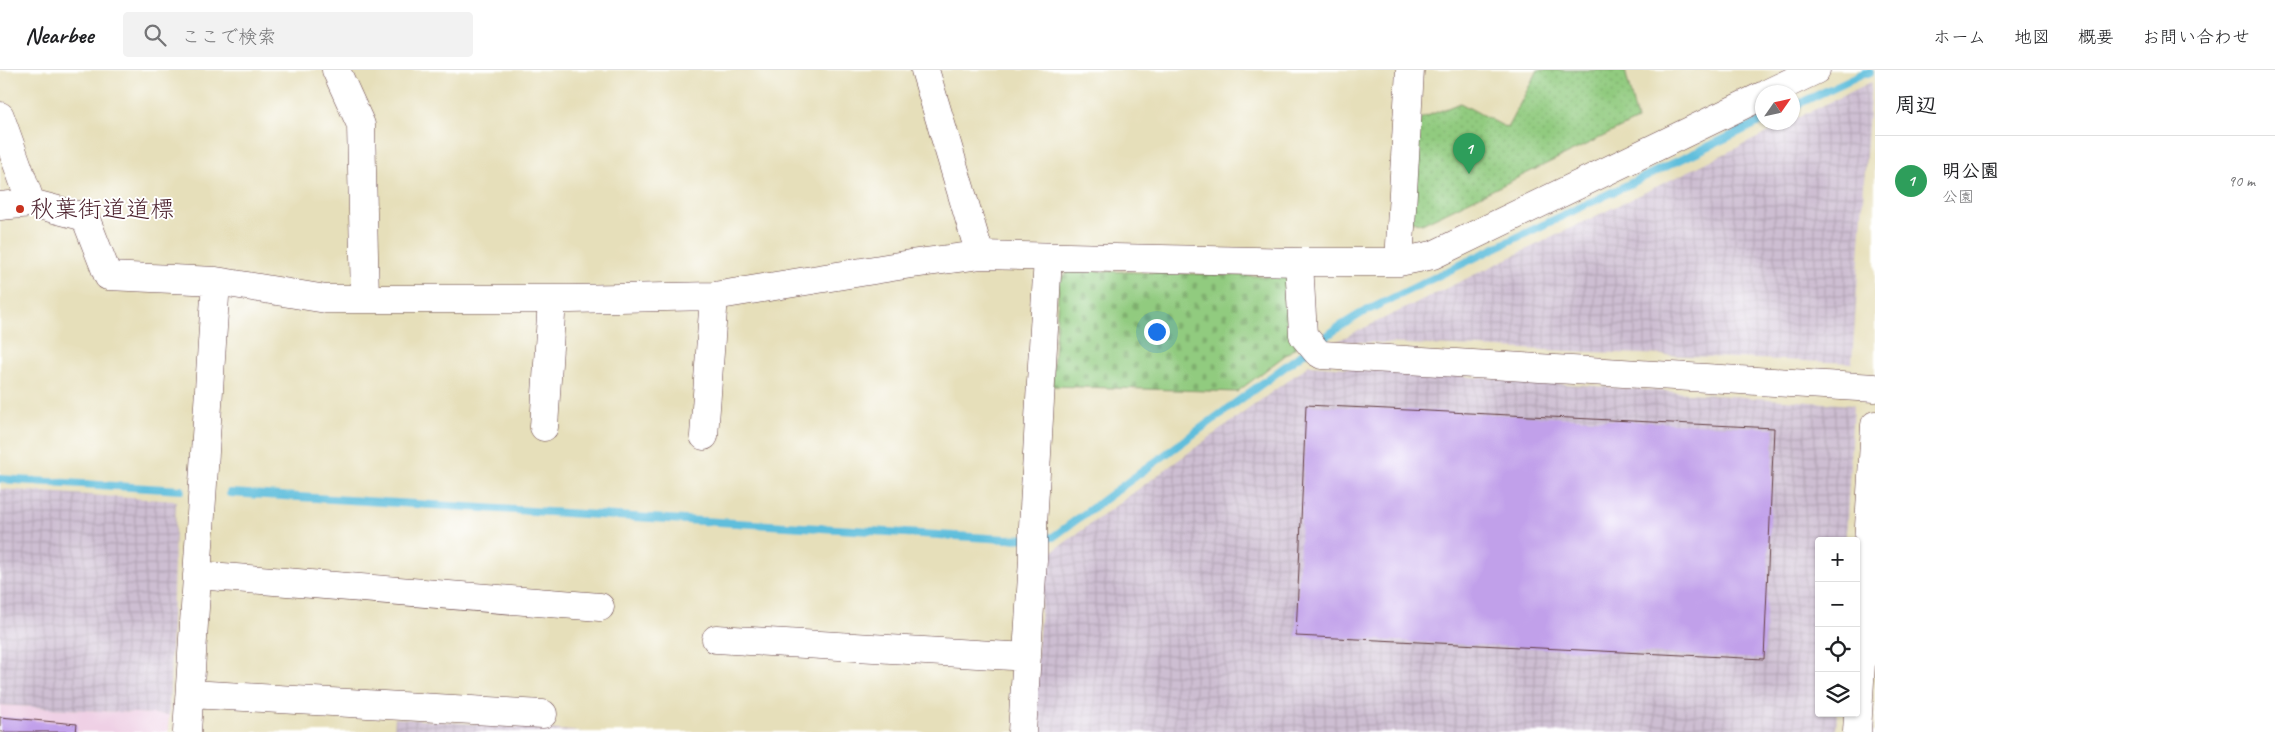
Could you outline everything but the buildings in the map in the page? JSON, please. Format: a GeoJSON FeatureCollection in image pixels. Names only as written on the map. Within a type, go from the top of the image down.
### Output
{"type":"FeatureCollection","features":[{"type":"Feature","properties":{"kind":"street"},"geometry":{"type":"LineString","coordinates":[[336,70],[361,126],[365,299]]}},
{"type":"Feature","properties":{"kind":"street"},"geometry":{"type":"LineString","coordinates":[[925,70],[980,255]]}},
{"type":"Feature","properties":{"kind":"street"},"geometry":{"type":"LineString","coordinates":[[1399,262],[1410,70]]}},
{"type":"Feature","properties":{"kind":"street"},"geometry":{"type":"LineString","coordinates":[[1785,85],[1816,70]]}},
{"type":"Feature","properties":{"kind":"street"},"geometry":{"type":"LineString","coordinates":[[0,206],[31,203],[85,217],[108,276],[216,281],[326,299],[552,299],[714,296],[911,264],[980,255],[1299,262],[1399,262],[1433,255],[1755,99]]}},
{"type":"Feature","properties":{"kind":"street"},"geometry":{"type":"LineString","coordinates":[[0,116],[31,203]]}},
{"type":"Feature","properties":{"kind":"street"},"geometry":{"type":"LineString","coordinates":[[1022,732],[1033,560],[1033,526],[1048,256]]}},
{"type":"Feature","properties":{"kind":"street"},"geometry":{"type":"LineString","coordinates":[[1299,262],[1310,344],[1322,356],[1875,388]]}},
{"type":"Feature","properties":{"kind":"street"},"geometry":{"type":"LineString","coordinates":[[187,732],[216,281]]}},
{"type":"Feature","properties":{"kind":"street"},"geometry":{"type":"LineString","coordinates":[[704,436],[714,296]]}},
{"type":"Feature","properties":{"kind":"street"},"geometry":{"type":"LineString","coordinates":[[544,427],[552,299]]}},
{"type":"Feature","properties":{"kind":"street"},"geometry":{"type":"LineString","coordinates":[[1857,732],[1875,425]]}},
{"type":"Feature","properties":{"kind":"street"},"geometry":{"type":"LineString","coordinates":[[198,575],[600,607]]}},
{"type":"Feature","properties":{"kind":"street"},"geometry":{"type":"LineString","coordinates":[[716,639],[1027,657]]}},
{"type":"Feature","properties":{"kind":"street"},"geometry":{"type":"LineString","coordinates":[[190,694],[543,714]]}},
{"type":"Feature","properties":{"kind":"shaded area"},"geometry":{"type":"Polygon","coordinates":[[[1871,82],[1852,363],[1337,341],[1774,130],[1800,130],[1800,117],[1871,82]]]}},
{"type":"Feature","properties":{"kind":"shaded area"},"geometry":{"type":"Polygon","coordinates":[[[1309,365],[1853,405],[1846,537],[1815,537],[1815,717],[1837,717],[1836,732],[1031,732],[1045,557],[1309,365]]]}},
{"type":"Feature","properties":{"kind":"shaded area"},"geometry":{"type":"Polygon","coordinates":[[[0,489],[176,501],[169,715],[0,705],[0,489]]]}},
{"type":"Feature","properties":{"kind":"shaded area"},"geometry":{"type":"Polygon","coordinates":[[[0,705],[169,715],[168,732],[0,732],[0,705]]]}},
{"type":"Feature","properties":{"kind":"shaded area"},"geometry":{"type":"Polygon","coordinates":[[[395,718],[585,732],[394,732],[395,718]]]}},
{"type":"Feature","properties":{"kind":"green space"},"geometry":{"type":"Polygon","coordinates":[[[1538,70],[1625,70],[1637,120],[1422,224],[1409,220],[1417,120],[1460,103],[1507,128],[1538,70]]]}},
{"type":"Feature","properties":{"kind":"green space"},"geometry":{"type":"Polygon","coordinates":[[[1070,270],[1292,277],[1296,347],[1237,392],[1052,386],[1059,280],[1070,270]]]}},
{"type":"Feature","properties":{"kind":"waterway"},"geometry":{"type":"LineString","coordinates":[[1800,103],[1864,73],[1870,73]]}},
{"type":"Feature","properties":{"kind":"waterway"},"geometry":{"type":"LineString","coordinates":[[230,493],[1006,539],[1053,537],[1339,327],[1362,313],[1755,124]]}},
{"type":"Feature","properties":{"kind":"waterway"},"geometry":{"type":"LineString","coordinates":[[0,479],[181,490]]}},
{"type":"Feature","properties":{"kind":"place","name":"明公園"},"geometry":{"type":"Point","coordinates":[1469,174]}},
{"type":"Feature","properties":{"kind":"place","name":"秋葉街道道標"},"geometry":{"type":"Point","coordinates":[20,209]}}]}
